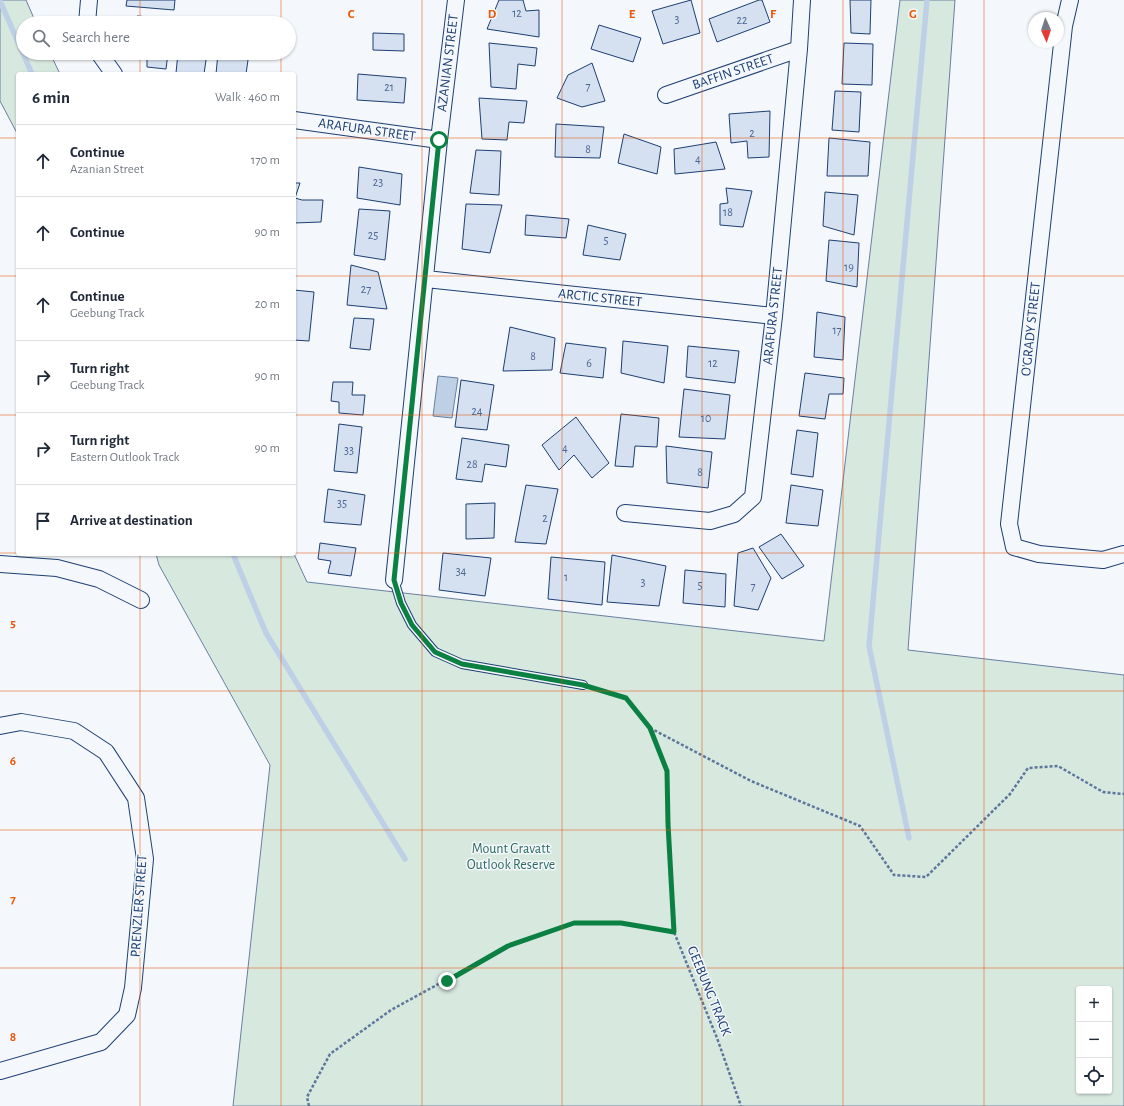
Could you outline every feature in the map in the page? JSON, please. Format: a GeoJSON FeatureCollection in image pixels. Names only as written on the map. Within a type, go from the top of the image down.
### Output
{"type":"FeatureCollection","features":[{"type":"Feature","properties":{"kind":"street"},"geometry":{"type":"LineString","coordinates":[[88,16],[89,0]]}},
{"type":"Feature","properties":{"kind":"street","name":"AZANIAN STREET"},"geometry":{"type":"LineString","coordinates":[[394,580],[426,279],[439,140],[456,0]]}},
{"type":"Feature","properties":{"kind":"street","name":"ARAFURA STREET"},"geometry":{"type":"LineString","coordinates":[[625,513],[710,521],[734,514],[753,497],[774,316],[799,49],[802,0]]}},
{"type":"Feature","properties":{"kind":"street","name":"O'GRADY STREET"},"geometry":{"type":"LineString","coordinates":[[1070,0],[1064,26],[1009,524],[1014,547],[1039,554],[1103,560],[1124,554]]}},
{"type":"Feature","properties":{"kind":"street","name":"BAFFIN STREET"},"geometry":{"type":"LineString","coordinates":[[666,95],[799,49]]}},
{"type":"Feature","properties":{"kind":"street"},"geometry":{"type":"LineString","coordinates":[[103,60],[112,72]]}},
{"type":"Feature","properties":{"kind":"street","name":"ARAFURA STREET"},"geometry":{"type":"LineString","coordinates":[[296,120],[439,140]]}},
{"type":"Feature","properties":{"kind":"street","name":"ARCTIC STREET"},"geometry":{"type":"LineString","coordinates":[[426,279],[774,316]]}},
{"type":"Feature","properties":{"kind":"street"},"geometry":{"type":"LineString","coordinates":[[0,564],[57,568],[99,579],[140,600]]}},
{"type":"Feature","properties":{"kind":"street","name":"PRENZLER STREET"},"geometry":{"type":"LineString","coordinates":[[0,726],[21,722],[74,731],[106,752],[136,798],[145,859],[133,988],[126,1015],[101,1042],[0,1071]]}},
{"type":"Feature","properties":{"kind":"lane"},"geometry":{"type":"LineString","coordinates":[[394,580],[401,603],[412,625],[435,652],[462,664],[583,685]]}},
{"type":"Feature","properties":{"kind":"path","name":"GEEBUNG TRACK"},"geometry":{"type":"LineString","coordinates":[[583,685],[626,698],[650,728],[667,771],[668,824],[674,932],[717,1038],[741,1106]]}},
{"type":"Feature","properties":{"kind":"path"},"geometry":{"type":"LineString","coordinates":[[650,728],[751,781],[860,826],[894,875],[926,877],[1010,794],[1028,768],[1058,766],[1103,792],[1124,794]]}},
{"type":"Feature","properties":{"kind":"path"},"geometry":{"type":"LineString","coordinates":[[309,1106],[307,1097],[330,1054],[392,1010],[508,946],[574,923],[621,923],[674,932]]}},
{"type":"Feature","properties":{"kind":"green space"},"geometry":{"type":"Polygon","coordinates":[[[0,0],[26,0],[33,16],[16,16],[16,60],[53,60],[59,72],[16,72],[16,131],[0,101],[0,0]]]}},
{"type":"Feature","properties":{"kind":"green space","name":"Mount Gravatt Outlook Reserve"},"geometry":{"type":"Polygon","coordinates":[[[900,0],[955,0],[908,650],[1124,675],[1124,1106],[233,1106],[270,765],[159,565],[157,556],[295,556],[307,582],[824,641],[900,0]]]}},
{"type":"Feature","properties":{"kind":"water"},"geometry":{"type":"Polygon","coordinates":[[[438,376],[458,378],[452,418],[433,416],[438,376]]]}},
{"type":"Feature","properties":{"kind":"building"},"geometry":{"type":"Polygon","coordinates":[[[127,0],[175,0],[174,10],[126,6],[127,0]]]}},
{"type":"Feature","properties":{"kind":"building"},"geometry":{"type":"Polygon","coordinates":[[[499,0],[523,0],[526,11],[539,10],[539,37],[487,29],[499,0]]]}},
{"type":"Feature","properties":{"kind":"building"},"geometry":{"type":"Polygon","coordinates":[[[691,0],[700,33],[663,44],[652,11],[691,0]]]}},
{"type":"Feature","properties":{"kind":"building"},"geometry":{"type":"Polygon","coordinates":[[[762,0],[770,22],[717,42],[709,19],[762,0]]]}},
{"type":"Feature","properties":{"kind":"building"},"geometry":{"type":"Polygon","coordinates":[[[850,0],[871,0],[870,34],[851,33],[850,0]]]}},
{"type":"Feature","properties":{"kind":"building"},"geometry":{"type":"Polygon","coordinates":[[[599,25],[641,38],[633,62],[591,49],[599,25]]]}},
{"type":"Feature","properties":{"kind":"building"},"geometry":{"type":"Polygon","coordinates":[[[373,33],[404,34],[404,51],[373,50],[373,33]]]}},
{"type":"Feature","properties":{"kind":"building"},"geometry":{"type":"Polygon","coordinates":[[[489,43],[537,48],[535,66],[518,64],[516,89],[491,87],[489,43]]]}},
{"type":"Feature","properties":{"kind":"building"},"geometry":{"type":"Polygon","coordinates":[[[844,43],[873,44],[872,85],[842,84],[844,43]]]}},
{"type":"Feature","properties":{"kind":"building"},"geometry":{"type":"Polygon","coordinates":[[[147,60],[167,60],[166,69],[147,67],[147,60]]]}},
{"type":"Feature","properties":{"kind":"building"},"geometry":{"type":"Polygon","coordinates":[[[177,60],[206,60],[204,72],[176,72],[177,60]]]}},
{"type":"Feature","properties":{"kind":"building"},"geometry":{"type":"Polygon","coordinates":[[[217,60],[248,60],[246,72],[216,72],[217,60]]]}},
{"type":"Feature","properties":{"kind":"building"},"geometry":{"type":"Polygon","coordinates":[[[592,63],[605,101],[582,107],[557,98],[568,75],[592,63]]]}},
{"type":"Feature","properties":{"kind":"building"},"geometry":{"type":"Polygon","coordinates":[[[358,74],[406,78],[404,103],[357,100],[358,74]]]}},
{"type":"Feature","properties":{"kind":"building"},"geometry":{"type":"Polygon","coordinates":[[[835,91],[861,92],[859,132],[832,130],[835,91]]]}},
{"type":"Feature","properties":{"kind":"building"},"geometry":{"type":"Polygon","coordinates":[[[479,98],[527,101],[524,123],[509,122],[507,140],[482,139],[479,98]]]}},
{"type":"Feature","properties":{"kind":"building"},"geometry":{"type":"Polygon","coordinates":[[[770,111],[769,157],[748,158],[747,141],[731,143],[729,114],[770,111]]]}},
{"type":"Feature","properties":{"kind":"building"},"geometry":{"type":"Polygon","coordinates":[[[556,124],[604,127],[600,158],[555,157],[556,124]]]}},
{"type":"Feature","properties":{"kind":"building"},"geometry":{"type":"Polygon","coordinates":[[[624,134],[661,147],[657,174],[618,163],[624,134]]]}},
{"type":"Feature","properties":{"kind":"building"},"geometry":{"type":"Polygon","coordinates":[[[829,138],[870,142],[868,176],[827,176],[829,138]]]}},
{"type":"Feature","properties":{"kind":"building"},"geometry":{"type":"Polygon","coordinates":[[[716,142],[725,169],[675,174],[674,149],[716,142]]]}},
{"type":"Feature","properties":{"kind":"building"},"geometry":{"type":"Polygon","coordinates":[[[476,150],[501,151],[499,195],[470,193],[476,150]]]}},
{"type":"Feature","properties":{"kind":"building"},"geometry":{"type":"Polygon","coordinates":[[[359,167],[402,174],[400,205],[357,198],[359,167]]]}},
{"type":"Feature","properties":{"kind":"building"},"geometry":{"type":"Polygon","coordinates":[[[296,183],[300,183],[296,195],[296,183]]]}},
{"type":"Feature","properties":{"kind":"building"},"geometry":{"type":"Polygon","coordinates":[[[726,188],[752,191],[743,227],[720,225],[720,204],[728,203],[726,188]]]}},
{"type":"Feature","properties":{"kind":"building"},"geometry":{"type":"Polygon","coordinates":[[[825,192],[858,195],[854,235],[823,226],[825,192]]]}},
{"type":"Feature","properties":{"kind":"building"},"geometry":{"type":"Polygon","coordinates":[[[296,198],[302,200],[323,200],[321,222],[296,223],[296,198]]]}},
{"type":"Feature","properties":{"kind":"building"},"geometry":{"type":"Polygon","coordinates":[[[466,204],[502,205],[490,253],[462,249],[466,204]]]}},
{"type":"Feature","properties":{"kind":"building"},"geometry":{"type":"Polygon","coordinates":[[[359,209],[390,211],[385,260],[354,255],[359,209]]]}},
{"type":"Feature","properties":{"kind":"building"},"geometry":{"type":"Polygon","coordinates":[[[526,215],[569,219],[566,238],[525,235],[526,215]]]}},
{"type":"Feature","properties":{"kind":"building"},"geometry":{"type":"Polygon","coordinates":[[[588,225],[626,234],[620,260],[583,255],[588,225]]]}},
{"type":"Feature","properties":{"kind":"building"},"geometry":{"type":"Polygon","coordinates":[[[829,240],[859,243],[857,287],[826,281],[829,240]]]}},
{"type":"Feature","properties":{"kind":"building"},"geometry":{"type":"Polygon","coordinates":[[[351,265],[378,272],[387,309],[347,305],[351,265]]]}},
{"type":"Feature","properties":{"kind":"building"},"geometry":{"type":"Polygon","coordinates":[[[296,290],[314,292],[309,341],[296,340],[296,290]]]}},
{"type":"Feature","properties":{"kind":"building"},"geometry":{"type":"Polygon","coordinates":[[[817,312],[845,317],[843,360],[814,357],[817,312]]]}},
{"type":"Feature","properties":{"kind":"building"},"geometry":{"type":"Polygon","coordinates":[[[354,318],[374,319],[370,350],[350,348],[354,318]]]}},
{"type":"Feature","properties":{"kind":"building"},"geometry":{"type":"Polygon","coordinates":[[[510,327],[555,338],[552,370],[503,371],[510,327]]]}},
{"type":"Feature","properties":{"kind":"building"},"geometry":{"type":"Polygon","coordinates":[[[623,341],[668,346],[664,383],[621,373],[623,341]]]}},
{"type":"Feature","properties":{"kind":"building"},"geometry":{"type":"Polygon","coordinates":[[[566,343],[606,348],[603,378],[560,373],[566,343]]]}},
{"type":"Feature","properties":{"kind":"building"},"geometry":{"type":"Polygon","coordinates":[[[688,346],[739,351],[735,383],[686,377],[688,346]]]}},
{"type":"Feature","properties":{"kind":"building"},"geometry":{"type":"Polygon","coordinates":[[[805,373],[844,378],[843,394],[829,394],[825,419],[799,416],[805,373]]]}},
{"type":"Feature","properties":{"kind":"building"},"geometry":{"type":"Polygon","coordinates":[[[461,380],[494,385],[487,430],[455,427],[461,380]]]}},
{"type":"Feature","properties":{"kind":"building"},"geometry":{"type":"Polygon","coordinates":[[[333,382],[353,382],[352,395],[365,395],[363,415],[339,413],[339,402],[331,401],[333,382]]]}},
{"type":"Feature","properties":{"kind":"building"},"geometry":{"type":"Polygon","coordinates":[[[684,389],[730,395],[725,439],[679,437],[684,389]]]}},
{"type":"Feature","properties":{"kind":"building"},"geometry":{"type":"Polygon","coordinates":[[[621,414],[659,418],[657,447],[635,446],[633,467],[615,466],[621,414]]]}},
{"type":"Feature","properties":{"kind":"building"},"geometry":{"type":"Polygon","coordinates":[[[576,417],[609,463],[592,478],[574,455],[559,470],[542,445],[576,417]]]}},
{"type":"Feature","properties":{"kind":"building"},"geometry":{"type":"Polygon","coordinates":[[[339,424],[362,427],[357,473],[334,471],[339,424]]]}},
{"type":"Feature","properties":{"kind":"building"},"geometry":{"type":"Polygon","coordinates":[[[797,430],[818,433],[813,477],[791,474],[797,430]]]}},
{"type":"Feature","properties":{"kind":"building"},"geometry":{"type":"Polygon","coordinates":[[[462,438],[509,445],[506,467],[485,464],[482,482],[456,479],[462,438]]]}},
{"type":"Feature","properties":{"kind":"building"},"geometry":{"type":"Polygon","coordinates":[[[666,446],[712,452],[708,488],[667,483],[666,446]]]}},
{"type":"Feature","properties":{"kind":"building"},"geometry":{"type":"Polygon","coordinates":[[[526,485],[558,489],[546,544],[515,542],[526,485]]]}},
{"type":"Feature","properties":{"kind":"building"},"geometry":{"type":"Polygon","coordinates":[[[791,485],[823,490],[818,526],[786,523],[791,485]]]}},
{"type":"Feature","properties":{"kind":"building"},"geometry":{"type":"Polygon","coordinates":[[[328,489],[365,495],[361,525],[324,522],[328,489]]]}},
{"type":"Feature","properties":{"kind":"building"},"geometry":{"type":"Polygon","coordinates":[[[495,503],[494,538],[466,539],[466,504],[495,503]]]}},
{"type":"Feature","properties":{"kind":"building"},"geometry":{"type":"Polygon","coordinates":[[[781,534],[804,566],[782,579],[759,547],[781,534]]]}},
{"type":"Feature","properties":{"kind":"building"},"geometry":{"type":"Polygon","coordinates":[[[320,543],[356,548],[351,576],[328,573],[331,561],[318,559],[320,543]]]}},
{"type":"Feature","properties":{"kind":"building"},"geometry":{"type":"Polygon","coordinates":[[[753,548],[771,578],[758,610],[734,606],[738,553],[753,548]]]}},
{"type":"Feature","properties":{"kind":"building"},"geometry":{"type":"Polygon","coordinates":[[[443,553],[491,558],[485,596],[439,590],[443,553]]]}},
{"type":"Feature","properties":{"kind":"building"},"geometry":{"type":"Polygon","coordinates":[[[612,555],[666,566],[659,606],[607,602],[612,555]]]}},
{"type":"Feature","properties":{"kind":"building"},"geometry":{"type":"Polygon","coordinates":[[[551,557],[605,562],[602,605],[548,599],[551,557]]]}},
{"type":"Feature","properties":{"kind":"building"},"geometry":{"type":"Polygon","coordinates":[[[685,570],[726,574],[725,607],[683,603],[685,570]]]}},
{"type":"Feature","properties":{"kind":"waterway"},"geometry":{"type":"LineString","coordinates":[[909,838],[869,646],[927,0]]}},
{"type":"Feature","properties":{"kind":"waterway"},"geometry":{"type":"LineString","coordinates":[[0,1],[16,38]]}},
{"type":"Feature","properties":{"kind":"waterway"},"geometry":{"type":"LineString","coordinates":[[26,60],[31,72]]}},
{"type":"Feature","properties":{"kind":"waterway"},"geometry":{"type":"LineString","coordinates":[[234,556],[266,633],[405,859]]}},
{"type":"Feature","properties":{"kind":"route"},"geometry":{"type":"LineString","coordinates":[[439,140],[426,279],[394,580],[401,603],[412,625],[435,652],[462,664],[583,685],[626,698],[650,728],[667,771],[668,824],[674,932],[621,923],[574,923],[508,946],[447,981]]}}]}
